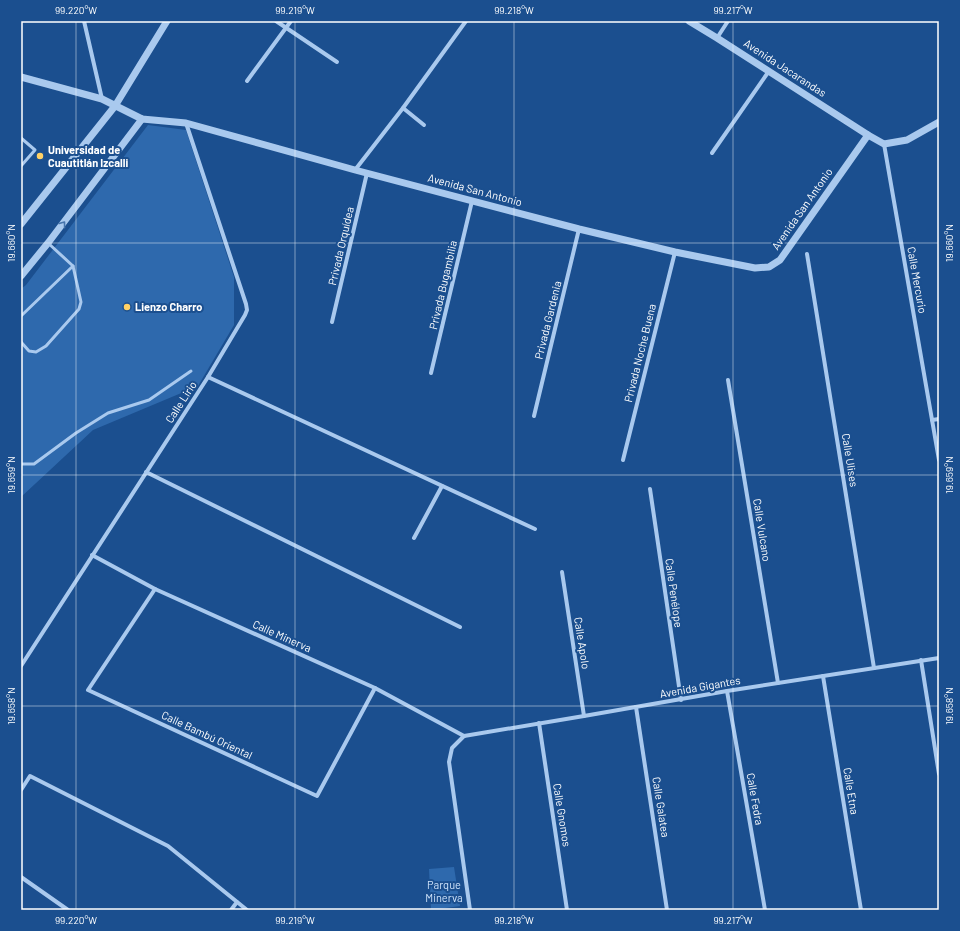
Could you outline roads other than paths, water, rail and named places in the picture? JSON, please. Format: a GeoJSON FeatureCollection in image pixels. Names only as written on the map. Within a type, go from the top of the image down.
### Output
{"type":"FeatureCollection","features":[{"type":"Feature","properties":{"kind":"street"},"geometry":{"type":"LineString","coordinates":[[84,21],[102,99]]}},
{"type":"Feature","properties":{"kind":"street"},"geometry":{"type":"LineString","coordinates":[[21,224],[115,106],[166,21]]}},
{"type":"Feature","properties":{"kind":"street"},"geometry":{"type":"LineString","coordinates":[[276,21],[337,62]]}},
{"type":"Feature","properties":{"kind":"street"},"geometry":{"type":"LineString","coordinates":[[247,81],[291,21]]}},
{"type":"Feature","properties":{"kind":"street"},"geometry":{"type":"LineString","coordinates":[[355,170],[403,108],[466,21]]}},
{"type":"Feature","properties":{"kind":"street","name":"Avenida Jacarandas"},"geometry":{"type":"LineString","coordinates":[[689,21],[884,144]]}},
{"type":"Feature","properties":{"kind":"street"},"geometry":{"type":"LineString","coordinates":[[717,38],[728,21]]}},
{"type":"Feature","properties":{"kind":"street"},"geometry":{"type":"LineString","coordinates":[[712,153],[769,71]]}},
{"type":"Feature","properties":{"kind":"street","name":"Avenida San Antonio"},"geometry":{"type":"LineString","coordinates":[[21,77],[102,99],[142,119],[186,123],[355,170],[579,229],[675,252],[755,268],[769,267],[780,260],[868,135]]}},
{"type":"Feature","properties":{"kind":"street"},"geometry":{"type":"LineString","coordinates":[[403,108],[424,125]]}},
{"type":"Feature","properties":{"kind":"street"},"geometry":{"type":"LineString","coordinates":[[21,276],[48,243],[142,119]]}},
{"type":"Feature","properties":{"kind":"street"},"geometry":{"type":"LineString","coordinates":[[884,144],[907,140],[939,122]]}},
{"type":"Feature","properties":{"kind":"street","name":"Calle Lirio"},"geometry":{"type":"LineString","coordinates":[[21,666],[208,377],[247,310],[186,123]]}},
{"type":"Feature","properties":{"kind":"street","name":"Calle Mercurio"},"geometry":{"type":"LineString","coordinates":[[884,144],[939,460]]}},
{"type":"Feature","properties":{"kind":"street","name":"Privada Orquídea"},"geometry":{"type":"LineString","coordinates":[[332,322],[367,173]]}},
{"type":"Feature","properties":{"kind":"street","name":"Privada Bugambilia"},"geometry":{"type":"LineString","coordinates":[[431,373],[472,201]]}},
{"type":"Feature","properties":{"kind":"street","name":"Privada Gardenia"},"geometry":{"type":"LineString","coordinates":[[534,416],[579,229]]}},
{"type":"Feature","properties":{"kind":"street","name":"Privada Noche Buena"},"geometry":{"type":"LineString","coordinates":[[623,460],[675,252]]}},
{"type":"Feature","properties":{"kind":"street","name":"Calle Ulises"},"geometry":{"type":"LineString","coordinates":[[807,254],[874,668]]}},
{"type":"Feature","properties":{"kind":"street"},"geometry":{"type":"LineString","coordinates":[[208,377],[535,529]]}},
{"type":"Feature","properties":{"kind":"street","name":"Calle Vulcano"},"geometry":{"type":"LineString","coordinates":[[728,380],[778,683]]}},
{"type":"Feature","properties":{"kind":"street"},"geometry":{"type":"LineString","coordinates":[[932,420],[939,419]]}},
{"type":"Feature","properties":{"kind":"street"},"geometry":{"type":"LineString","coordinates":[[146,472],[460,627]]}},
{"type":"Feature","properties":{"kind":"street"},"geometry":{"type":"LineString","coordinates":[[414,538],[442,486]]}},
{"type":"Feature","properties":{"kind":"street","name":"Calle Penélope"},"geometry":{"type":"LineString","coordinates":[[650,490],[681,700]]}},
{"type":"Feature","properties":{"kind":"street","name":"Calle Minerva"},"geometry":{"type":"LineString","coordinates":[[92,555],[155,588],[375,688],[464,736]]}},
{"type":"Feature","properties":{"kind":"street","name":"Calle Apolo"},"geometry":{"type":"LineString","coordinates":[[562,572],[584,716]]}},
{"type":"Feature","properties":{"kind":"street","name":"Calle Bambú Oriental"},"geometry":{"type":"LineString","coordinates":[[155,588],[88,690],[317,796],[375,688]]}},
{"type":"Feature","properties":{"kind":"street","name":"Avenida Gigantes"},"geometry":{"type":"LineString","coordinates":[[464,736],[727,691],[939,658]]}},
{"type":"Feature","properties":{"kind":"street"},"geometry":{"type":"LineString","coordinates":[[921,660],[939,774]]}},
{"type":"Feature","properties":{"kind":"street","name":"Calle Etna"},"geometry":{"type":"LineString","coordinates":[[823,676],[861,910]]}},
{"type":"Feature","properties":{"kind":"street","name":"Calle Fedra"},"geometry":{"type":"LineString","coordinates":[[727,691],[764,910]]}},
{"type":"Feature","properties":{"kind":"street","name":"Calle Galatea"},"geometry":{"type":"LineString","coordinates":[[636,707],[667,910]]}},
{"type":"Feature","properties":{"kind":"street","name":"Calle Gnomos"},"geometry":{"type":"LineString","coordinates":[[539,723],[568,910]]}},
{"type":"Feature","properties":{"kind":"street"},"geometry":{"type":"LineString","coordinates":[[464,736],[452,748],[449,762],[470,910]]}},
{"type":"Feature","properties":{"kind":"street"},"geometry":{"type":"LineString","coordinates":[[21,790],[30,776],[168,846],[247,910]]}},
{"type":"Feature","properties":{"kind":"street"},"geometry":{"type":"LineString","coordinates":[[21,877],[68,910]]}},
{"type":"Feature","properties":{"kind":"street"},"geometry":{"type":"LineString","coordinates":[[231,910],[238,902]]}},
{"type":"Feature","properties":{"kind":"lane"},"geometry":{"type":"LineString","coordinates":[[21,138],[35,150],[21,166]]}},
{"type":"Feature","properties":{"kind":"lane"},"geometry":{"type":"LineString","coordinates":[[21,342],[29,351],[36,352],[46,346],[79,309],[81,302],[73,266],[48,243]]}},
{"type":"Feature","properties":{"kind":"lane"},"geometry":{"type":"LineString","coordinates":[[21,316],[73,266]]}},
{"type":"Feature","properties":{"kind":"lane"},"geometry":{"type":"LineString","coordinates":[[21,464],[34,464],[76,432],[108,413],[149,400],[191,370]]}},
{"type":"Feature","properties":{"kind":"place","name":"Universidad de Cuautitlán Izcalli"},"geometry":{"type":"Point","coordinates":[40,156]}},
{"type":"Feature","properties":{"kind":"place","name":"Lienzo Charro"},"geometry":{"type":"Point","coordinates":[127,307]}},
{"type":"Feature","properties":{"kind":"park label","name":"Parque Minerva"},"geometry":{"type":"Point","coordinates":[444,891]}}]}
